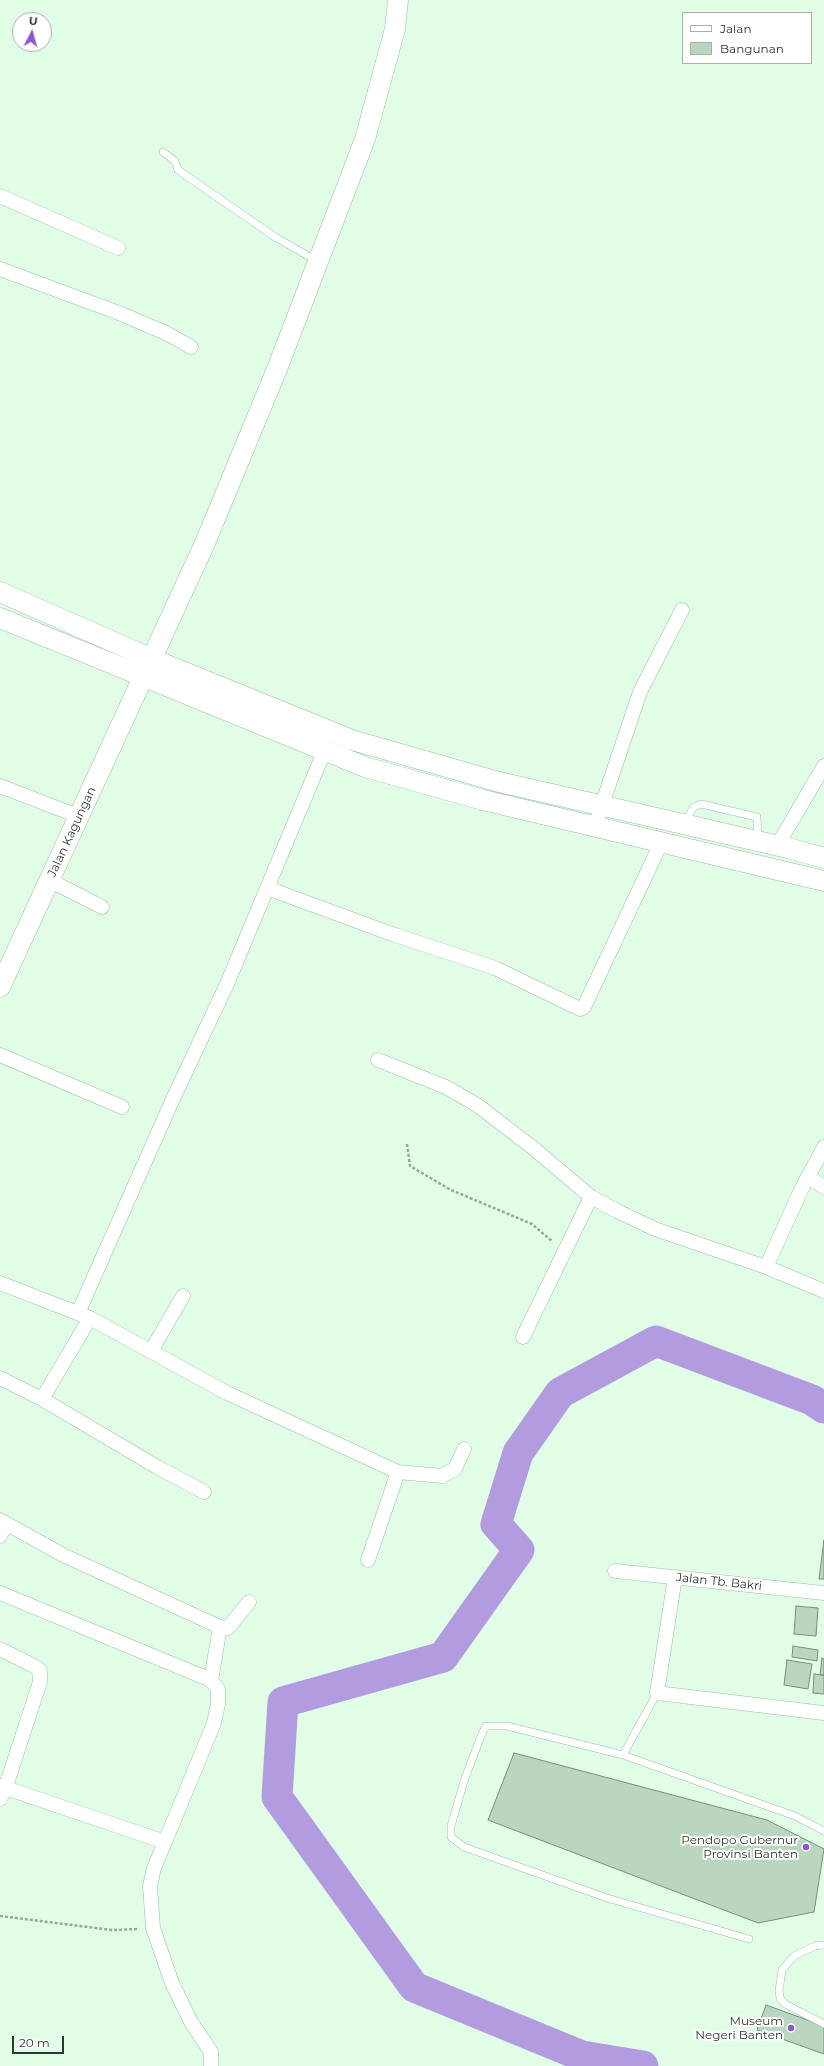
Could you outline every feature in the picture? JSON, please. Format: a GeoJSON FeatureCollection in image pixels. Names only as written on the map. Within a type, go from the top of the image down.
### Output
{"type":"FeatureCollection","features":[{"type":"Feature","properties":{"kind":"main road","name":"Jalan Kagungan"},"geometry":{"type":"LineString","coordinates":[[0,987],[78,816],[144,677],[217,514],[277,369],[317,261],[365,139],[395,29],[398,0]]}},
{"type":"Feature","properties":{"kind":"main road"},"geometry":{"type":"LineString","coordinates":[[0,592],[152,659],[352,740],[499,782],[824,858]]}},
{"type":"Feature","properties":{"kind":"main road"},"geometry":{"type":"LineString","coordinates":[[0,618],[324,752],[365,767],[483,800],[824,881]]}},
{"type":"Feature","properties":{"kind":"street"},"geometry":{"type":"LineString","coordinates":[[0,196],[118,248]]}},
{"type":"Feature","properties":{"kind":"street"},"geometry":{"type":"LineString","coordinates":[[0,268],[119,313],[168,334],[191,347]]}},
{"type":"Feature","properties":{"kind":"street"},"geometry":{"type":"LineString","coordinates":[[595,826],[600,805],[640,692],[682,610]]}},
{"type":"Feature","properties":{"kind":"street"},"geometry":{"type":"LineString","coordinates":[[42,1399],[84,1316],[172,1101],[227,984],[324,752]]}},
{"type":"Feature","properties":{"kind":"street"},"geometry":{"type":"LineString","coordinates":[[768,844],[824,766]]}},
{"type":"Feature","properties":{"kind":"street"},"geometry":{"type":"LineString","coordinates":[[0,786],[78,816]]}},
{"type":"Feature","properties":{"kind":"street"},"geometry":{"type":"LineString","coordinates":[[267,888],[392,934],[495,968],[580,1009],[584,1007],[661,843]]}},
{"type":"Feature","properties":{"kind":"street"},"geometry":{"type":"LineString","coordinates":[[50,880],[102,907]]}},
{"type":"Feature","properties":{"kind":"street"},"geometry":{"type":"LineString","coordinates":[[0,1055],[122,1107]]}},
{"type":"Feature","properties":{"kind":"street"},"geometry":{"type":"LineString","coordinates":[[378,1060],[446,1087],[477,1105],[532,1147],[591,1197],[655,1230],[766,1267],[824,1291]]}},
{"type":"Feature","properties":{"kind":"street"},"geometry":{"type":"LineString","coordinates":[[766,1267],[808,1177],[824,1147]]}},
{"type":"Feature","properties":{"kind":"street"},"geometry":{"type":"LineString","coordinates":[[808,1177],[824,1187]]}},
{"type":"Feature","properties":{"kind":"street"},"geometry":{"type":"LineString","coordinates":[[522,1338],[591,1197]]}},
{"type":"Feature","properties":{"kind":"street"},"geometry":{"type":"LineString","coordinates":[[0,1283],[84,1316],[227,1393],[398,1472],[442,1476],[455,1469],[464,1449]]}},
{"type":"Feature","properties":{"kind":"street"},"geometry":{"type":"LineString","coordinates":[[151,1351],[183,1296]]}},
{"type":"Feature","properties":{"kind":"street"},"geometry":{"type":"LineString","coordinates":[[0,1378],[42,1399],[204,1492]]}},
{"type":"Feature","properties":{"kind":"street"},"geometry":{"type":"LineString","coordinates":[[368,1560],[398,1472]]}},
{"type":"Feature","properties":{"kind":"street"},"geometry":{"type":"LineString","coordinates":[[2,1527],[220,1627],[228,1628],[249,1602]]}},
{"type":"Feature","properties":{"kind":"street","name":"Jalan Tb. Bakri"},"geometry":{"type":"LineString","coordinates":[[615,1570],[824,1593]]}},
{"type":"Feature","properties":{"kind":"street"},"geometry":{"type":"LineString","coordinates":[[675,1577],[657,1693],[824,1713]]}},
{"type":"Feature","properties":{"kind":"street"},"geometry":{"type":"LineString","coordinates":[[0,1593],[210,1680],[218,1689],[218,1704],[214,1723],[154,1868],[150,1886],[153,1928],[172,1983],[191,2022],[211,2052],[211,2066]]}},
{"type":"Feature","properties":{"kind":"street"},"geometry":{"type":"LineString","coordinates":[[210,1680],[220,1627]]}},
{"type":"Feature","properties":{"kind":"street"},"geometry":{"type":"LineString","coordinates":[[0,1649],[34,1666],[40,1671],[40,1682],[2,1791],[165,1842]]}},
{"type":"Feature","properties":{"kind":"lane"},"geometry":{"type":"LineString","coordinates":[[163,152],[175,161],[178,170],[275,237],[317,261]]}},
{"type":"Feature","properties":{"kind":"lane"},"geometry":{"type":"LineString","coordinates":[[623,1755],[657,1693]]}},
{"type":"Feature","properties":{"kind":"lane"},"geometry":{"type":"LineString","coordinates":[[749,1938],[607,1898],[464,1847],[451,1837],[451,1826],[465,1778],[486,1726],[507,1726],[623,1755],[795,1816],[824,1831]]}},
{"type":"Feature","properties":{"kind":"lane"},"geometry":{"type":"LineString","coordinates":[[824,1944],[815,1946],[794,1956],[782,1970],[779,1991],[780,1998],[785,2004],[824,2024]]}},
{"type":"Feature","properties":{"kind":"path"},"geometry":{"type":"LineString","coordinates":[[406,1144],[410,1166],[451,1190],[532,1224],[564,1252]]}},
{"type":"Feature","properties":{"kind":"path"},"geometry":{"type":"LineString","coordinates":[[0,1916],[112,1930],[153,1928]]}},
{"type":"Feature","properties":{"kind":"building"},"geometry":{"type":"Polygon","coordinates":[[[824,1540],[824,1579],[819,1579],[824,1540]]]}},
{"type":"Feature","properties":{"kind":"building"},"geometry":{"type":"Polygon","coordinates":[[[796,1606],[818,1608],[816,1636],[794,1634],[796,1606]]]}},
{"type":"Feature","properties":{"kind":"building"},"geometry":{"type":"Polygon","coordinates":[[[793,1646],[818,1650],[817,1661],[792,1657],[793,1646]]]}},
{"type":"Feature","properties":{"kind":"building"},"geometry":{"type":"Polygon","coordinates":[[[822,1658],[824,1659],[824,1675],[820,1675],[822,1658]]]}},
{"type":"Feature","properties":{"kind":"building"},"geometry":{"type":"Polygon","coordinates":[[[787,1660],[812,1664],[808,1689],[784,1685],[787,1660]]]}},
{"type":"Feature","properties":{"kind":"building"},"geometry":{"type":"Polygon","coordinates":[[[814,1674],[824,1675],[824,1694],[813,1693],[814,1674]]]}},
{"type":"Feature","properties":{"kind":"building"},"geometry":{"type":"Polygon","coordinates":[[[514,1753],[767,1820],[824,1849],[814,1912],[758,1923],[488,1820],[514,1753]]]}},
{"type":"Feature","properties":{"kind":"building","name":"Museum Negeri Banten"},"geometry":{"type":"Polygon","coordinates":[[[766,2005],[824,2026],[824,2054],[757,2030],[766,2005]]]}},
{"type":"Feature","properties":{"kind":"waterway"},"geometry":{"type":"LineString","coordinates":[[643,2066],[582,2056],[414,1987],[277,1797],[283,1702],[443,1657],[519,1550],[496,1524],[518,1453],[560,1393],[656,1341],[812,1400],[824,1408]]}},
{"type":"Feature","properties":{"kind":"place","name":"Pendopo Gubernur Provinsi Banten"},"geometry":{"type":"Point","coordinates":[806,1847]}},
{"type":"Feature","properties":{"kind":"place","name":"Museum Negeri Banten"},"geometry":{"type":"Point","coordinates":[791,2028]}}]}
